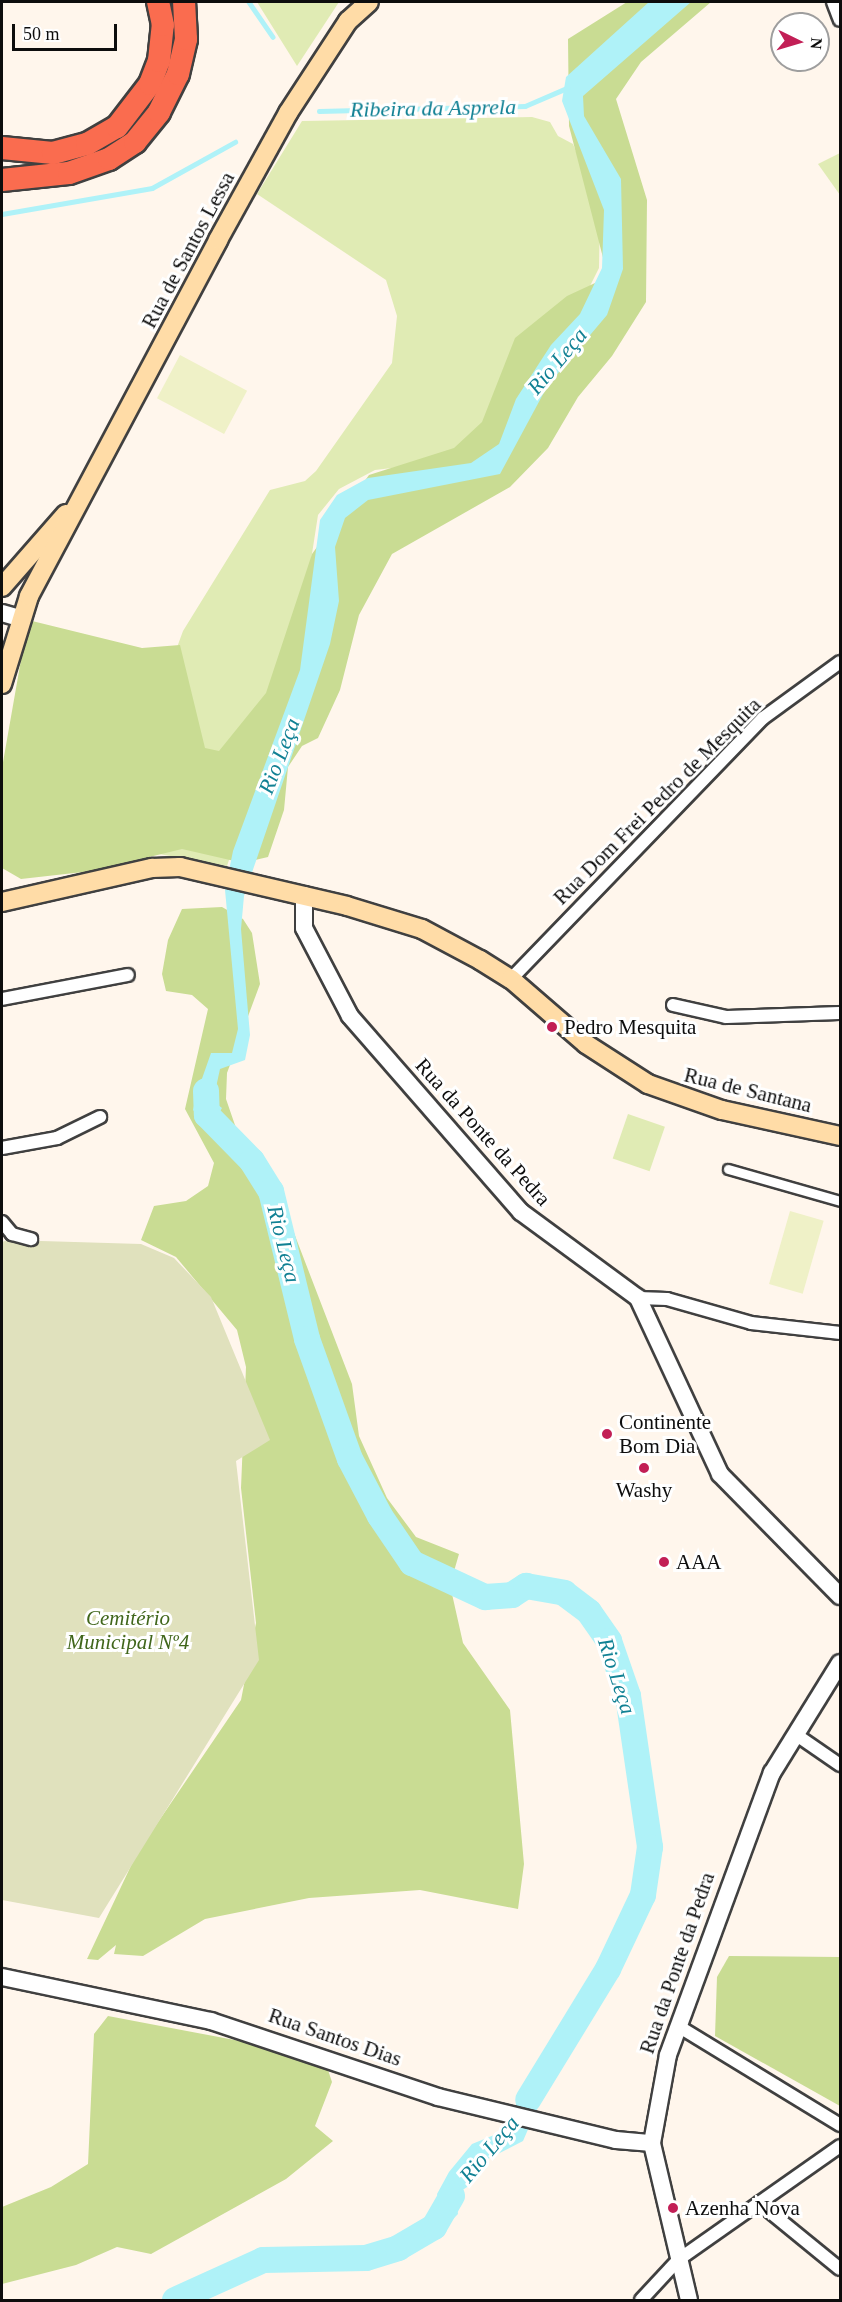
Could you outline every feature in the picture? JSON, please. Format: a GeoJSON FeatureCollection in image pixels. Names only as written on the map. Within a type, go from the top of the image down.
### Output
{"type":"FeatureCollection","features":[{"type":"Feature","properties":{"kind":"highway"},"geometry":{"type":"LineString","coordinates":[[2,148],[53,153],[87,144],[117,127],[150,84],[159,61],[163,25],[158,2]]}},
{"type":"Feature","properties":{"kind":"highway"},"geometry":{"type":"LineString","coordinates":[[2,180],[69,173],[109,159],[135,142],[159,112],[178,74],[186,39],[184,2]]}},
{"type":"Feature","properties":{"kind":"main road","name":"Rua de Santos Lessa"},"geometry":{"type":"LineString","coordinates":[[348,21],[353,2]]}},
{"type":"Feature","properties":{"kind":"main road","name":"Rua de Santos Lessa"},"geometry":{"type":"LineString","coordinates":[[2,684],[20,618],[29,596],[288,113],[348,21],[369,2]]}},
{"type":"Feature","properties":{"kind":"main road","name":"Rua de Santos Lessa"},"geometry":{"type":"LineString","coordinates":[[3,582],[78,506]]}},
{"type":"Feature","properties":{"kind":"main road","name":"Rua de Santana"},"geometry":{"type":"LineString","coordinates":[[7,897],[152,868],[204,872],[304,895],[422,929],[512,979],[586,1044],[648,1084],[722,1110],[840,1136]]}},
{"type":"Feature","properties":{"kind":"street"},"geometry":{"type":"LineString","coordinates":[[833,2],[840,20]]}},
{"type":"Feature","properties":{"kind":"street"},"geometry":{"type":"LineString","coordinates":[[3,582],[29,596]]}},
{"type":"Feature","properties":{"kind":"street"},"geometry":{"type":"LineString","coordinates":[[2,613],[20,618]]}},
{"type":"Feature","properties":{"kind":"street","name":"Rua Dom Frei Pedro de Mesquita"},"geometry":{"type":"LineString","coordinates":[[512,979],[763,718],[840,662]]}},
{"type":"Feature","properties":{"kind":"street","name":"Rua da Ponte da Pedra"},"geometry":{"type":"LineString","coordinates":[[304,895],[304,928],[350,1016],[521,1212],[638,1298],[720,1474],[840,1596]]}},
{"type":"Feature","properties":{"kind":"street"},"geometry":{"type":"LineString","coordinates":[[2,999],[128,975]]}},
{"type":"Feature","properties":{"kind":"street"},"geometry":{"type":"LineString","coordinates":[[673,1005],[726,1017],[840,1013]]}},
{"type":"Feature","properties":{"kind":"street"},"geometry":{"type":"LineString","coordinates":[[2,1148],[57,1138],[100,1117]]}},
{"type":"Feature","properties":{"kind":"street"},"geometry":{"type":"LineString","coordinates":[[728,1169],[840,1201]]}},
{"type":"Feature","properties":{"kind":"street"},"geometry":{"type":"LineString","coordinates":[[2,1222],[12,1234],[31,1239]]}},
{"type":"Feature","properties":{"kind":"street"},"geometry":{"type":"LineString","coordinates":[[638,1298],[667,1299],[751,1323],[840,1334]]}},
{"type":"Feature","properties":{"kind":"street","name":"Rua da Ponte da Pedra"},"geometry":{"type":"LineString","coordinates":[[689,2301],[652,2142],[658,2095],[678,2026],[745,1837],[772,1773],[798,1736],[840,1663]]}},
{"type":"Feature","properties":{"kind":"street"},"geometry":{"type":"LineString","coordinates":[[798,1736],[840,1765]]}},
{"type":"Feature","properties":{"kind":"street","name":"Rua Santos Dias"},"geometry":{"type":"LineString","coordinates":[[2,1977],[211,2020],[438,2097],[593,2135],[652,2142]]}},
{"type":"Feature","properties":{"kind":"street"},"geometry":{"type":"LineString","coordinates":[[678,2026],[840,2125]]}},
{"type":"Feature","properties":{"kind":"street"},"geometry":{"type":"LineString","coordinates":[[641,2301],[678,2260],[840,2146]]}},
{"type":"Feature","properties":{"kind":"street"},"geometry":{"type":"LineString","coordinates":[[759,2203],[840,2269]]}},
{"type":"Feature","properties":{"kind":"green space"},"geometry":{"type":"Polygon","coordinates":[[[257,2],[339,2],[297,66],[257,2]]]}},
{"type":"Feature","properties":{"kind":"green space"},"geometry":{"type":"Polygon","coordinates":[[[627,2],[711,2],[641,62],[616,99],[647,200],[646,302],[612,356],[578,397],[548,448],[510,487],[392,554],[359,615],[340,690],[318,738],[302,746],[288,767],[284,810],[268,857],[243,863],[182,849],[92,871],[21,879],[2,868],[2,768],[28,620],[142,648],[180,645],[205,748],[219,751],[266,693],[312,554],[369,475],[454,448],[482,422],[515,338],[567,296],[608,277],[569,126],[568,39],[627,2]]]}},
{"type":"Feature","properties":{"kind":"green space"},"geometry":{"type":"Polygon","coordinates":[[[532,117],[550,122],[558,136],[573,144],[600,212],[599,268],[578,310],[467,459],[375,470],[339,489],[318,515],[296,657],[227,866],[159,854],[113,865],[100,857],[183,631],[270,490],[305,481],[316,471],[392,363],[397,316],[386,280],[257,194],[302,121],[532,117]]]}},
{"type":"Feature","properties":{"kind":"green space"},"geometry":{"type":"Polygon","coordinates":[[[840,153],[840,195],[818,164],[840,153]]]}},
{"type":"Feature","properties":{"kind":"green space"},"geometry":{"type":"Polygon","coordinates":[[[180,355],[247,391],[224,434],[157,398],[180,355]]]}},
{"type":"Feature","properties":{"kind":"green space"},"geometry":{"type":"Polygon","coordinates":[[[222,907],[243,919],[252,933],[260,984],[227,1073],[226,1099],[246,1157],[270,1181],[289,1220],[352,1384],[359,1436],[387,1498],[416,1537],[459,1554],[450,1585],[463,1643],[510,1710],[524,1864],[518,1909],[420,1890],[309,1898],[205,1919],[143,1956],[114,1954],[116,1945],[98,1960],[87,1959],[137,1853],[241,1700],[256,1623],[241,1488],[246,1367],[237,1330],[176,1257],[141,1240],[154,1206],[186,1201],[208,1186],[214,1163],[185,1109],[208,1009],[192,995],[166,991],[162,974],[168,940],[182,909],[222,907]]]}},
{"type":"Feature","properties":{"kind":"green space"},"geometry":{"type":"Polygon","coordinates":[[[628,1114],[665,1127],[650,1171],[613,1158],[628,1114]]]}},
{"type":"Feature","properties":{"kind":"green space"},"geometry":{"type":"Polygon","coordinates":[[[790,1211],[824,1221],[803,1294],[769,1284],[790,1211]]]}},
{"type":"Feature","properties":{"kind":"green space","name":"Cemitério Municipal Nº4"},"geometry":{"type":"Polygon","coordinates":[[[8,1240],[141,1244],[174,1258],[211,1297],[270,1440],[236,1461],[259,1660],[99,1918],[2,1900],[2,1242],[8,1240]]]}},
{"type":"Feature","properties":{"kind":"green space"},"geometry":{"type":"Polygon","coordinates":[[[729,1956],[840,1957],[840,2106],[715,2036],[717,1977],[729,1956]]]}},
{"type":"Feature","properties":{"kind":"green space"},"geometry":{"type":"Polygon","coordinates":[[[108,2016],[287,2050],[328,2070],[332,2082],[315,2126],[333,2141],[286,2179],[151,2254],[117,2247],[76,2265],[2,2284],[2,2207],[51,2187],[88,2164],[94,2034],[108,2016]]]}},
{"type":"Feature","properties":{"kind":"water"},"geometry":{"type":"Polygon","coordinates":[[[649,2],[691,2],[583,96],[584,116],[621,179],[623,269],[607,315],[548,385],[500,474],[368,500],[345,518],[335,547],[339,601],[330,644],[244,896],[241,929],[250,1035],[245,1060],[220,1069],[213,1101],[222,1108],[210,1128],[193,1110],[198,1090],[211,1053],[232,1053],[238,1029],[225,890],[233,851],[300,670],[320,520],[337,495],[368,478],[471,463],[499,444],[516,399],[551,345],[580,314],[602,268],[604,210],[562,101],[566,77],[649,2]]]}},
{"type":"Feature","properties":{"kind":"water"},"geometry":{"type":"Polygon","coordinates":[[[537,2069],[552,2074],[523,2141],[484,2161],[474,2171],[473,2183],[455,2195],[458,2214],[443,2229],[433,2223],[441,2208],[437,2194],[449,2172],[472,2144],[499,2133],[537,2069]]]}},
{"type":"Feature","properties":{"kind":"waterway"},"geometry":{"type":"LineString","coordinates":[[249,2],[273,37]]}},
{"type":"Feature","properties":{"kind":"waterway","name":"Ribeira da Asprela"},"geometry":{"type":"LineString","coordinates":[[319,111],[525,106],[567,88]]}},
{"type":"Feature","properties":{"kind":"waterway","name":"Ribeira da Asprela"},"geometry":{"type":"LineString","coordinates":[[2,214],[152,188],[235,142]]}},
{"type":"Feature","properties":{"kind":"waterway","name":"Rio Leça"},"geometry":{"type":"LineString","coordinates":[[206,1091],[207,1115],[252,1161],[271,1191],[307,1339],[350,1459],[380,1516],[412,1563],[485,1597],[512,1595],[526,1586],[564,1593],[589,1612],[609,1641],[628,1696],[650,1847],[643,1895],[608,1969],[528,2100]]}},
{"type":"Feature","properties":{"kind":"waterway","name":"Rio Leça"},"geometry":{"type":"LineString","coordinates":[[175,2300],[263,2260],[366,2258],[398,2248],[434,2227],[452,2196]]}},
{"type":"Feature","properties":{"kind":"place","name":"Pedro Mesquita"},"geometry":{"type":"Point","coordinates":[552,1027]}},
{"type":"Feature","properties":{"kind":"place","name":"Continente Bom Dia"},"geometry":{"type":"Point","coordinates":[607,1434]}},
{"type":"Feature","properties":{"kind":"place","name":"Washy"},"geometry":{"type":"Point","coordinates":[644,1468]}},
{"type":"Feature","properties":{"kind":"place","name":"AAA"},"geometry":{"type":"Point","coordinates":[664,1562]}},
{"type":"Feature","properties":{"kind":"place","name":"Azenha Nova"},"geometry":{"type":"Point","coordinates":[673,2208]}}]}
